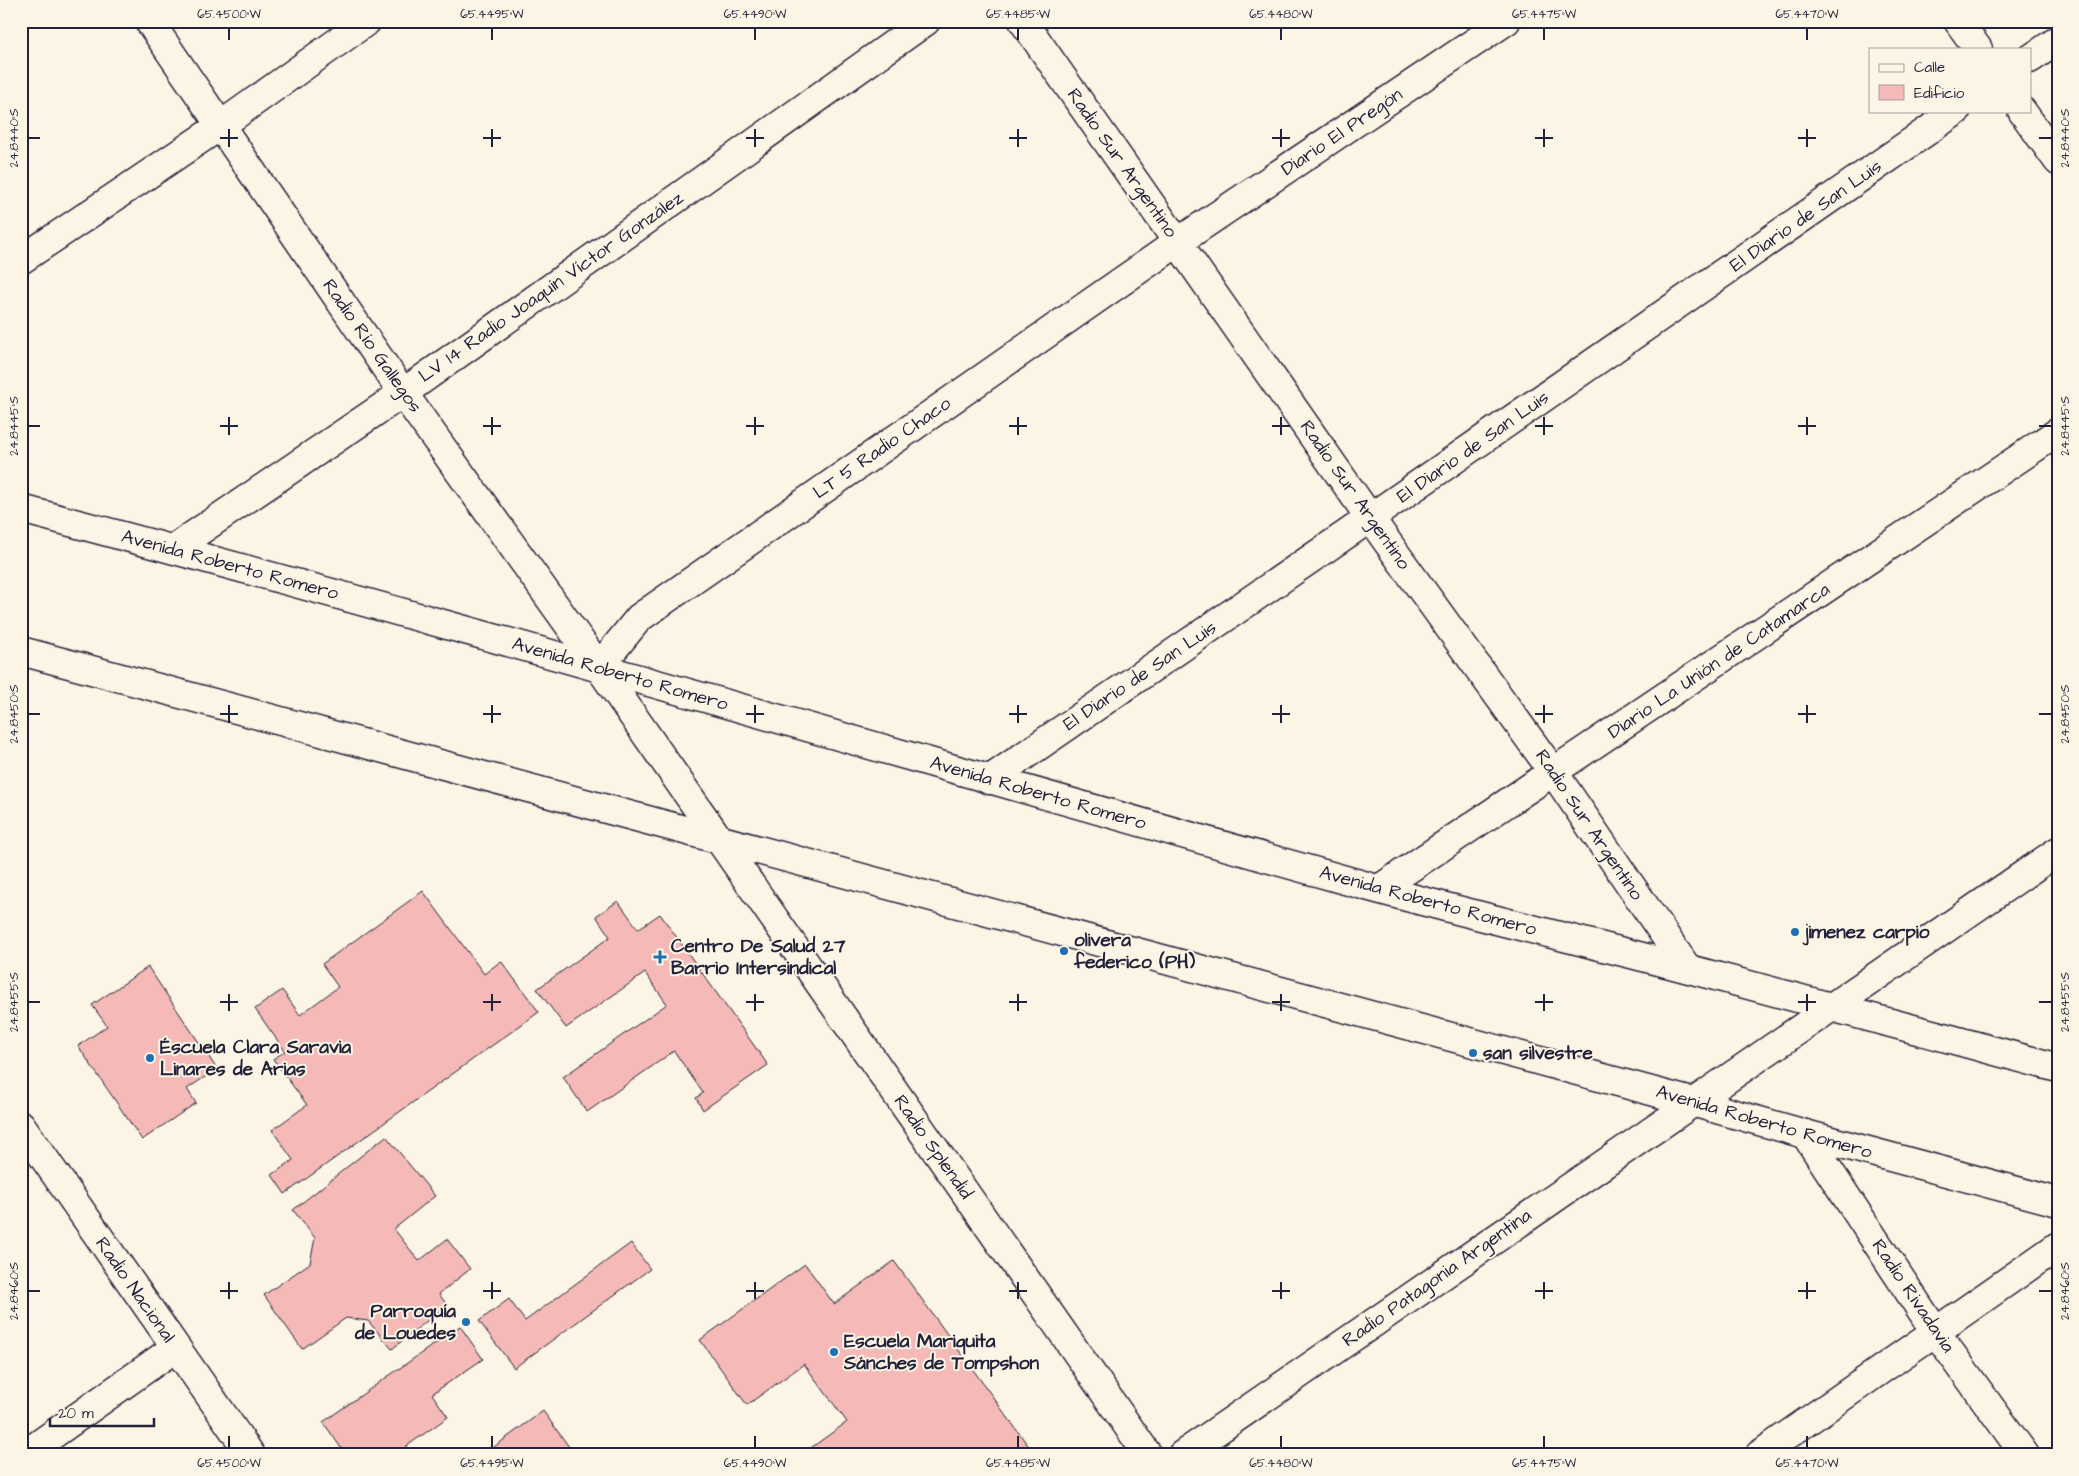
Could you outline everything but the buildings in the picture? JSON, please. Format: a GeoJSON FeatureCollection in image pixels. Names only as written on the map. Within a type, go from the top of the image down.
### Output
{"type":"FeatureCollection","features":[{"type":"Feature","properties":{"kind":"street","name":"Radio Río Gallegos"},"geometry":{"type":"LineString","coordinates":[[149,21],[403,392],[718,839]]}},
{"type":"Feature","properties":{"kind":"street"},"geometry":{"type":"LineString","coordinates":[[21,260],[220,126],[367,21]]}},
{"type":"Feature","properties":{"kind":"street","name":"LV 14 Radio Joaquín Víctor González"},"geometry":{"type":"LineString","coordinates":[[173,549],[403,392],[926,21]]}},
{"type":"Feature","properties":{"kind":"street","name":"Radio Sur Argentino"},"geometry":{"type":"LineString","coordinates":[[1023,21],[1370,518],[1554,773],[1687,968]]}},
{"type":"Feature","properties":{"kind":"street","name":"Diario El Pregón"},"geometry":{"type":"LineString","coordinates":[[1178,242],[1506,21]]}},
{"type":"Feature","properties":{"kind":"street"},"geometry":{"type":"LineString","coordinates":[[1958,21],[1977,48]]}},
{"type":"Feature","properties":{"kind":"street"},"geometry":{"type":"LineString","coordinates":[[2032,58],[2058,40]]}},
{"type":"Feature","properties":{"kind":"street","name":"El Diario de San Luis"},"geometry":{"type":"LineString","coordinates":[[989,780],[1955,112]]}},
{"type":"Feature","properties":{"kind":"street"},"geometry":{"type":"LineString","coordinates":[[2023,112],[2058,162]]}},
{"type":"Feature","properties":{"kind":"street","name":"LT 5 Radio Chaco"},"geometry":{"type":"LineString","coordinates":[[599,668],[639,618],[1178,242]]}},
{"type":"Feature","properties":{"kind":"street","name":"Diario La Unión de Catamarca"},"geometry":{"type":"LineString","coordinates":[[1379,889],[2058,432]]}},
{"type":"Feature","properties":{"kind":"street","name":"Avenida Roberto Romero"},"geometry":{"type":"LineString","coordinates":[[21,509],[173,549],[599,668],[1379,889],[1687,968],[2058,1068]]}},
{"type":"Feature","properties":{"kind":"street","name":"Avenida Roberto Romero"},"geometry":{"type":"LineString","coordinates":[[21,651],[2058,1202]]}},
{"type":"Feature","properties":{"kind":"street","name":"Radio Splendid"},"geometry":{"type":"LineString","coordinates":[[718,839],[1148,1455]]}},
{"type":"Feature","properties":{"kind":"street","name":"Radio Patagonia Argentina"},"geometry":{"type":"LineString","coordinates":[[1182,1455],[2058,851]]}},
{"type":"Feature","properties":{"kind":"street","name":"Radio Nacional"},"geometry":{"type":"LineString","coordinates":[[21,1125],[251,1455]]}},
{"type":"Feature","properties":{"kind":"street","name":"Radio Rivadavia"},"geometry":{"type":"LineString","coordinates":[[1805,1134],[1935,1332],[2025,1455]]}},
{"type":"Feature","properties":{"kind":"street"},"geometry":{"type":"LineString","coordinates":[[1759,1455],[2058,1246]]}},
{"type":"Feature","properties":{"kind":"street"},"geometry":{"type":"LineString","coordinates":[[24,1455],[175,1348]]}},
{"type":"Feature","properties":{"kind":"place","name":"jimenez carpio"},"geometry":{"type":"Point","coordinates":[1795,932]}},
{"type":"Feature","properties":{"kind":"place","name":"olivera federico (PH)"},"geometry":{"type":"Point","coordinates":[1064,951]}},
{"type":"Feature","properties":{"kind":"place","name":"Centro De Salud 27 Barrio Intersindical"},"geometry":{"type":"Point","coordinates":[660,957]}},
{"type":"Feature","properties":{"kind":"place","name":"san silvestre"},"geometry":{"type":"Point","coordinates":[1473,1053]}},
{"type":"Feature","properties":{"kind":"place","name":"Éscuela Clara Saravia Linares de Arias"},"geometry":{"type":"Point","coordinates":[150,1058]}},
{"type":"Feature","properties":{"kind":"place","name":"Parroquía de Louedes"},"geometry":{"type":"Point","coordinates":[466,1322]}},
{"type":"Feature","properties":{"kind":"place","name":"Escuela Mariquita Sánches de Tompshon"},"geometry":{"type":"Point","coordinates":[834,1352]}}]}
